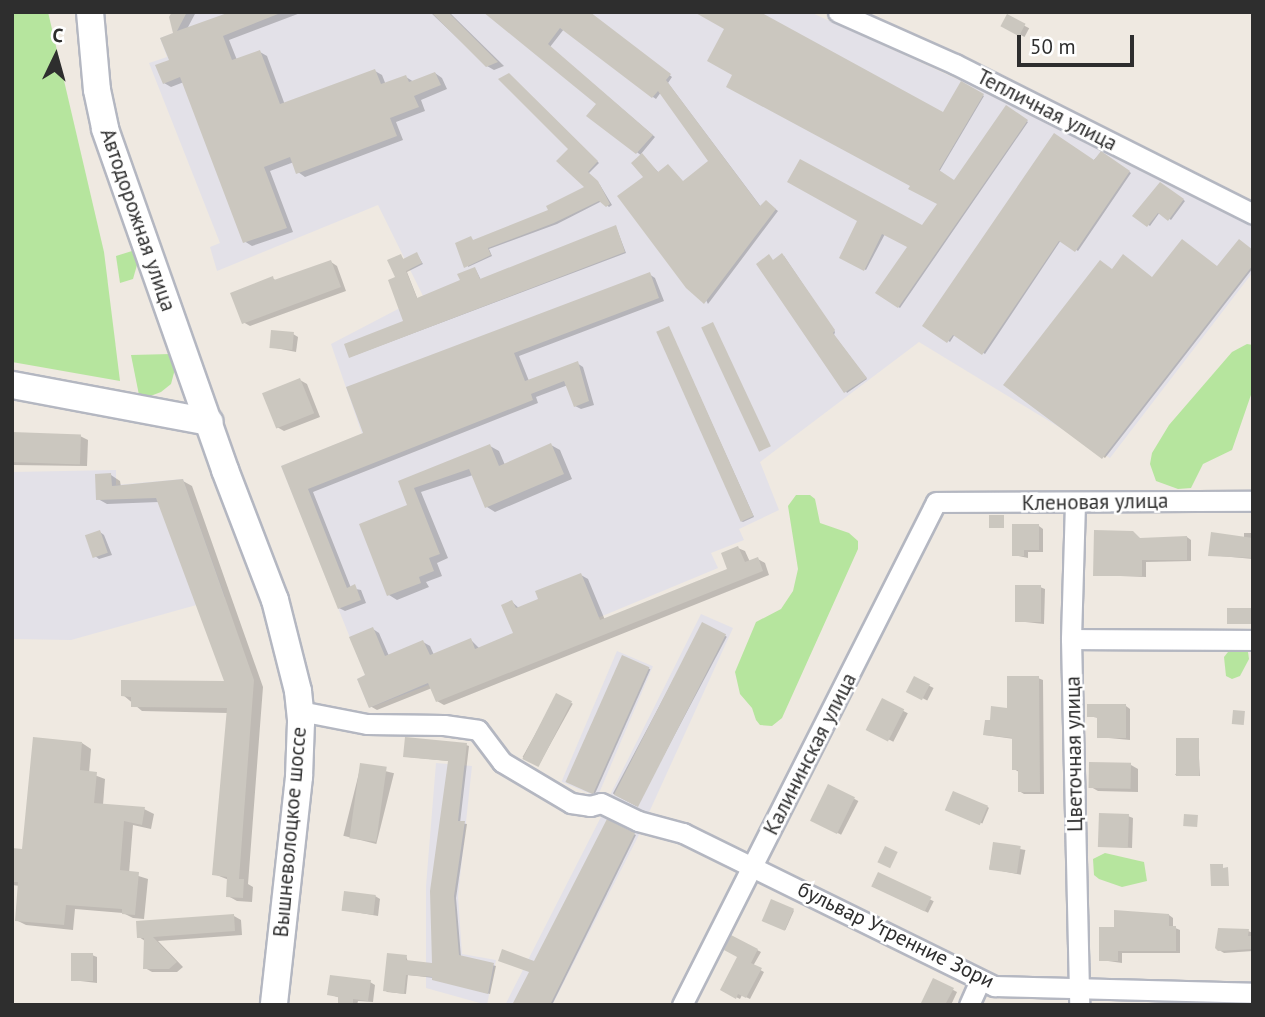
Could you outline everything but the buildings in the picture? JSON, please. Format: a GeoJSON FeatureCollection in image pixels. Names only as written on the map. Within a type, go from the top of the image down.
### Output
{"type":"FeatureCollection","features":[{"type":"Feature","properties":{"kind":"main road","name":"Автодорожная улица"},"geometry":{"type":"LineString","coordinates":[[90,12],[97,90],[105,129],[210,422]]}},
{"type":"Feature","properties":{"kind":"main road"},"geometry":{"type":"LineString","coordinates":[[12,385],[210,422]]}},
{"type":"Feature","properties":{"kind":"main road","name":"Вышневолоцкое шоссе"},"geometry":{"type":"LineString","coordinates":[[210,422],[283,625],[300,711],[299,777],[274,1005]]}},
{"type":"Feature","properties":{"kind":"street","name":"Тепличная улица"},"geometry":{"type":"LineString","coordinates":[[838,12],[967,70],[1253,214]]}},
{"type":"Feature","properties":{"kind":"street","name":"Кленовая улица"},"geometry":{"type":"LineString","coordinates":[[936,502],[1253,501]]}},
{"type":"Feature","properties":{"kind":"street","name":"Калининская улица"},"geometry":{"type":"LineString","coordinates":[[682,1005],[936,502]]}},
{"type":"Feature","properties":{"kind":"street","name":"Цветочная улица"},"geometry":{"type":"LineString","coordinates":[[1075,503],[1071,639],[1079,998]]}},
{"type":"Feature","properties":{"kind":"street"},"geometry":{"type":"LineString","coordinates":[[1071,639],[1253,640]]}},
{"type":"Feature","properties":{"kind":"street","name":"бульвар Утренние Зори"},"geometry":{"type":"LineString","coordinates":[[300,711],[367,724],[444,725],[478,730],[502,762],[571,803],[590,806],[601,803],[638,821],[683,833],[754,865],[994,986],[1079,998],[1253,993]]}},
{"type":"Feature","properties":{"kind":"street"},"geometry":{"type":"LineString","coordinates":[[969,1005],[980,980]]}},
{"type":"Feature","properties":{"kind":"shaded area"},"geometry":{"type":"Polygon","coordinates":[[[172,12],[810,12],[961,81],[1253,225],[1253,272],[1110,458],[919,342],[760,462],[779,510],[739,529],[744,540],[711,553],[718,568],[547,639],[369,708],[357,679],[365,675],[281,466],[362,434],[331,344],[423,296],[378,205],[217,271],[210,247],[220,243],[149,63],[167,57],[160,38],[173,33],[172,12]]]}},
{"type":"Feature","properties":{"kind":"shaded area"},"geometry":{"type":"Polygon","coordinates":[[[116,470],[116,485],[183,479],[225,597],[71,640],[12,639],[12,472],[116,470]]]}},
{"type":"Feature","properties":{"kind":"shaded area"},"geometry":{"type":"Polygon","coordinates":[[[701,614],[733,628],[646,819],[607,801],[701,614]]]}},
{"type":"Feature","properties":{"kind":"shaded area"},"geometry":{"type":"Polygon","coordinates":[[[617,651],[653,666],[597,797],[562,782],[617,651]]]}},
{"type":"Feature","properties":{"kind":"shaded area"},"geometry":{"type":"Polygon","coordinates":[[[436,763],[472,766],[458,896],[462,954],[496,960],[487,1005],[426,988],[426,886],[436,763]]]}},
{"type":"Feature","properties":{"kind":"shaded area"},"geometry":{"type":"Polygon","coordinates":[[[605,809],[642,828],[552,1005],[505,1005],[605,809]]]}},
{"type":"Feature","properties":{"kind":"green space"},"geometry":{"type":"Polygon","coordinates":[[[12,12],[48,12],[104,252],[120,381],[12,362],[12,12]]]}},
{"type":"Feature","properties":{"kind":"green space"},"geometry":{"type":"Polygon","coordinates":[[[132,251],[137,265],[133,279],[120,283],[116,256],[132,251]]]}},
{"type":"Feature","properties":{"kind":"green space"},"geometry":{"type":"Polygon","coordinates":[[[1247,344],[1253,345],[1253,389],[1232,450],[1203,464],[1191,488],[1178,489],[1156,481],[1150,464],[1152,453],[1169,425],[1232,352],[1247,344]]]}},
{"type":"Feature","properties":{"kind":"green space"},"geometry":{"type":"Polygon","coordinates":[[[171,354],[175,369],[171,384],[161,392],[140,400],[131,355],[171,354]]]}},
{"type":"Feature","properties":{"kind":"green space"},"geometry":{"type":"Polygon","coordinates":[[[796,495],[810,495],[815,499],[820,523],[849,533],[858,541],[858,549],[782,718],[772,726],[760,725],[752,708],[740,694],[735,672],[756,622],[781,609],[793,591],[798,569],[788,506],[796,495]]]}},
{"type":"Feature","properties":{"kind":"green space"},"geometry":{"type":"Polygon","coordinates":[[[1235,650],[1248,652],[1249,659],[1240,676],[1232,679],[1226,676],[1224,657],[1235,650]]]}},
{"type":"Feature","properties":{"kind":"green space"},"geometry":{"type":"Polygon","coordinates":[[[1105,853],[1144,862],[1147,881],[1122,887],[1099,879],[1094,875],[1093,859],[1105,853]]]}}]}
